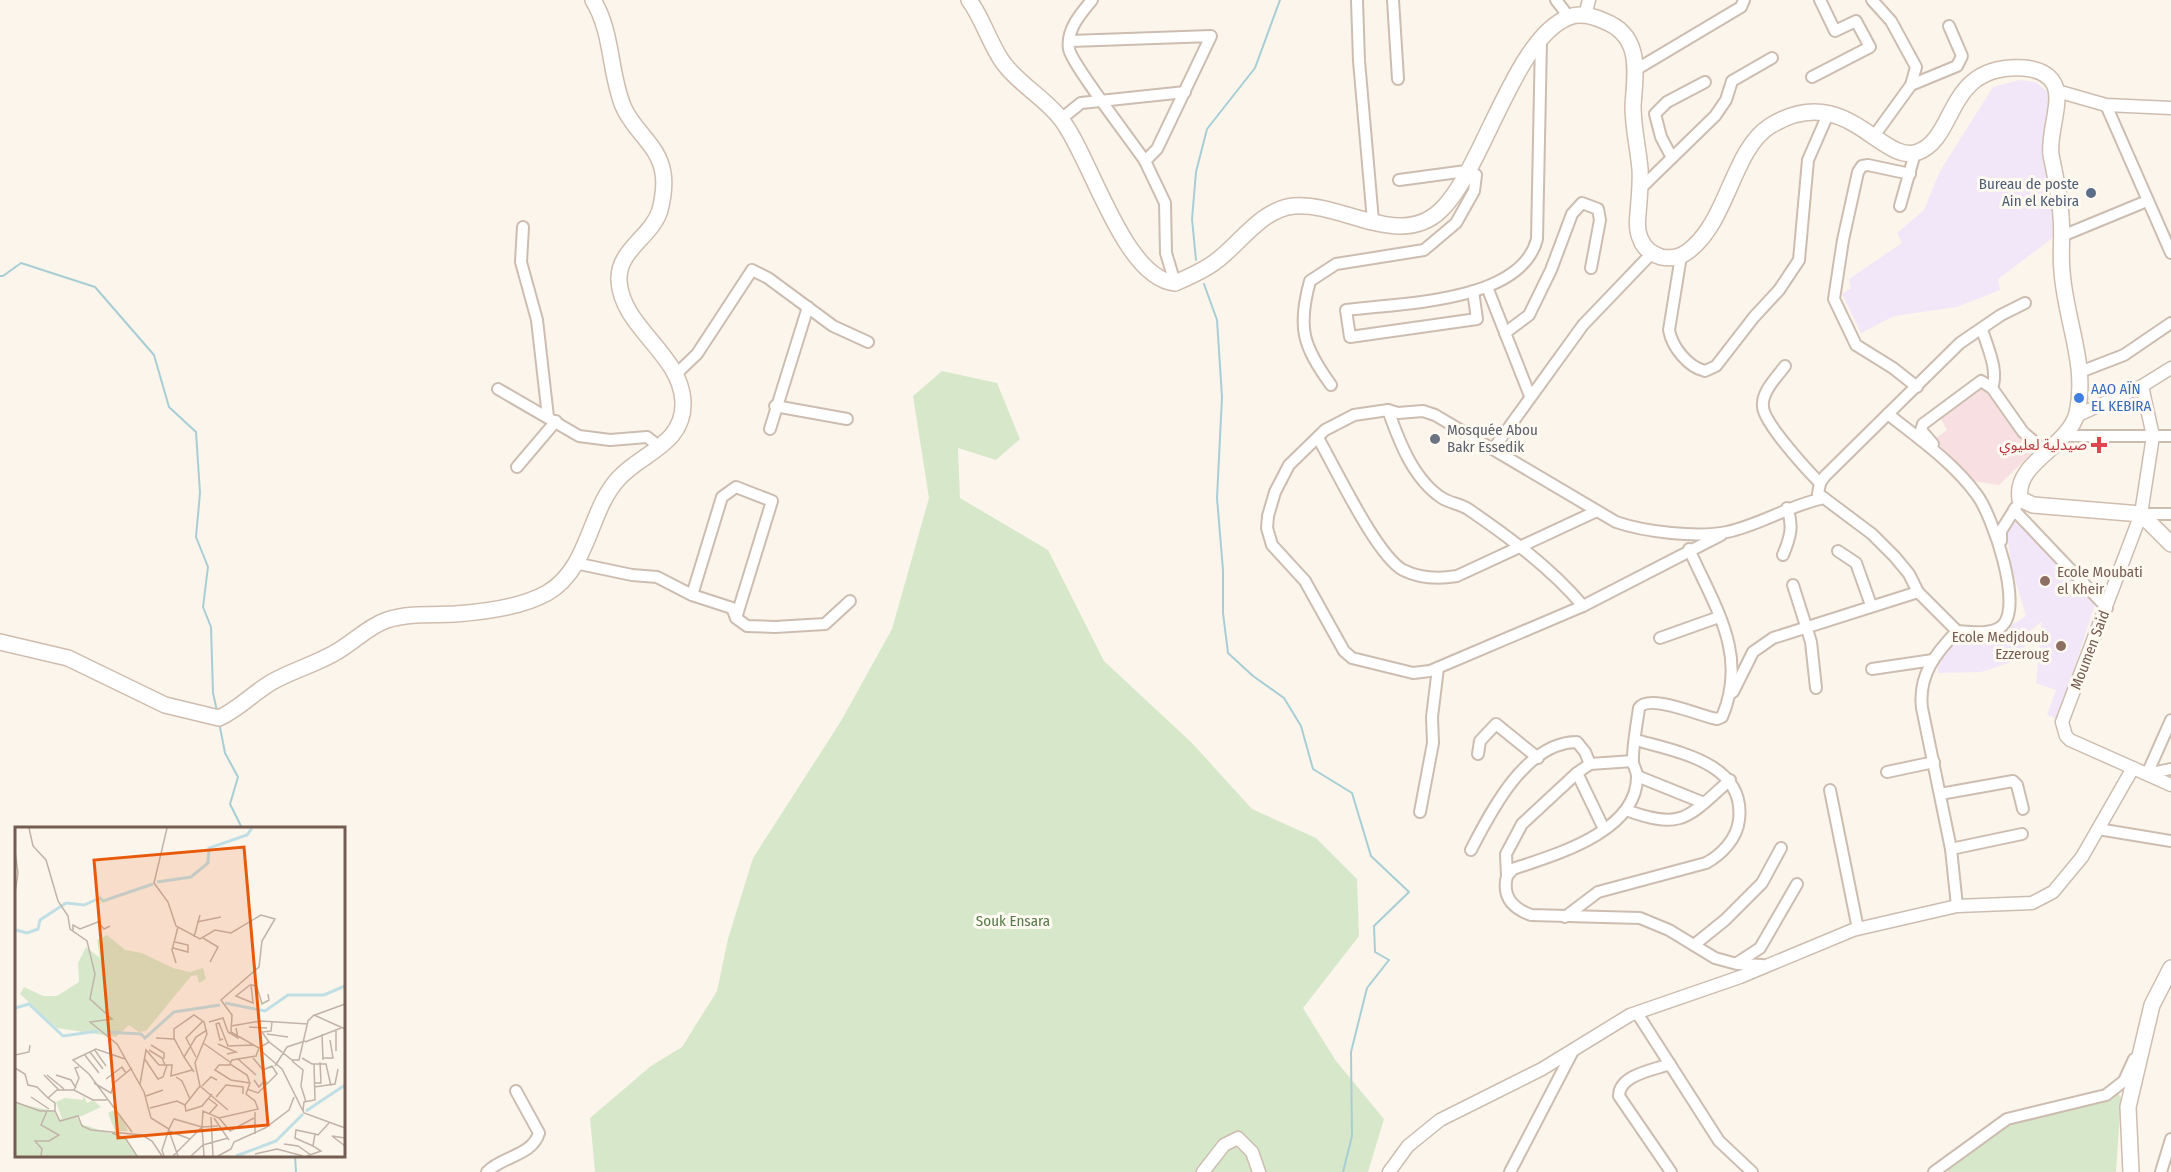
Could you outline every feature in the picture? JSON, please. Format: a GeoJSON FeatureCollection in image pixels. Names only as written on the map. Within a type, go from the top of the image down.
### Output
{"type":"FeatureCollection","features":[{"type":"Feature","properties":{"kind":"main road"},"geometry":{"type":"LineString","coordinates":[[0,642],[68,658],[165,705],[186,712],[216,716],[270,683],[322,661],[375,625],[406,615],[457,614],[493,609],[533,599],[562,582],[591,534],[606,496],[618,478],[661,448],[674,434],[681,417],[683,400],[675,375],[631,314],[622,297],[619,280],[626,254],[650,229],[659,212],[664,194],[664,174],[658,155],[623,106],[608,34],[593,0]]}},
{"type":"Feature","properties":{"kind":"main road"},"geometry":{"type":"LineString","coordinates":[[969,0],[1001,60],[1061,119],[1113,220],[1136,255],[1156,278],[1175,284],[1210,266],[1265,217],[1291,206],[1322,208],[1373,221],[1411,227],[1425,222],[1449,201],[1501,105],[1541,38],[1569,17],[1587,8],[1619,29],[1630,45],[1637,69],[1634,132],[1640,170],[1637,225],[1640,238],[1652,253],[1672,258],[1681,256],[1706,233],[1722,208],[1757,138],[1768,127],[1809,113],[1829,112],[1848,118],[1896,151],[1915,153],[1932,142],[1960,95],[1972,82],[1987,75],[2023,68],[2041,71],[2053,80],[2057,91],[2050,147],[2060,198],[2062,270],[2066,305],[2080,372],[2076,416],[2067,436],[2046,452],[2023,477],[2017,505],[2141,514],[2171,544]]}},
{"type":"Feature","properties":{"kind":"main road"},"geometry":{"type":"LineString","coordinates":[[2131,1172],[2128,1107],[2152,1005],[2171,968]]}},
{"type":"Feature","properties":{"kind":"street"},"geometry":{"type":"LineString","coordinates":[[1092,0],[1074,21],[1069,49],[1145,161],[1165,203],[1166,253],[1175,284]]}},
{"type":"Feature","properties":{"kind":"street"},"geometry":{"type":"LineString","coordinates":[[1357,0],[1359,61],[1373,221]]}},
{"type":"Feature","properties":{"kind":"street"},"geometry":{"type":"LineString","coordinates":[[1393,0],[1398,79]]}},
{"type":"Feature","properties":{"kind":"street"},"geometry":{"type":"LineString","coordinates":[[1556,0],[1569,17]]}},
{"type":"Feature","properties":{"kind":"street"},"geometry":{"type":"LineString","coordinates":[[1637,69],[1741,7],[1744,0]]}},
{"type":"Feature","properties":{"kind":"street"},"geometry":{"type":"LineString","coordinates":[[1812,78],[1870,47],[1856,21],[1835,31],[1820,0]]}},
{"type":"Feature","properties":{"kind":"street"},"geometry":{"type":"LineString","coordinates":[[1872,0],[1891,21],[1916,67],[1911,85],[1874,136]]}},
{"type":"Feature","properties":{"kind":"street"},"geometry":{"type":"LineString","coordinates":[[1911,85],[1957,66],[1962,56],[1949,26]]}},
{"type":"Feature","properties":{"kind":"street"},"geometry":{"type":"LineString","coordinates":[[1071,41],[1211,36],[1157,149],[1145,161]]}},
{"type":"Feature","properties":{"kind":"street"},"geometry":{"type":"LineString","coordinates":[[1473,291],[1477,319],[1350,337],[1346,310],[1450,296],[1487,287],[1522,267],[1534,250],[1537,239],[1541,38]]}},
{"type":"Feature","properties":{"kind":"street"},"geometry":{"type":"LineString","coordinates":[[1640,189],[1719,111],[1726,100],[1732,81],[1772,58]]}},
{"type":"Feature","properties":{"kind":"street"},"geometry":{"type":"LineString","coordinates":[[1671,156],[1661,137],[1655,114],[1666,102],[1705,82]]}},
{"type":"Feature","properties":{"kind":"street"},"geometry":{"type":"LineString","coordinates":[[2057,91],[2106,105],[2171,108]]}},
{"type":"Feature","properties":{"kind":"street"},"geometry":{"type":"LineString","coordinates":[[1061,119],[1081,103],[1185,92]]}},
{"type":"Feature","properties":{"kind":"street"},"geometry":{"type":"LineString","coordinates":[[2106,105],[2171,253]]}},
{"type":"Feature","properties":{"kind":"street"},"geometry":{"type":"LineString","coordinates":[[1681,256],[1669,330],[1670,339],[1688,361],[1705,371],[1716,366],[1754,317],[1779,290],[1799,260],[1808,160],[1829,112]]}},
{"type":"Feature","properties":{"kind":"street"},"geometry":{"type":"LineString","coordinates":[[1900,206],[1915,153]]}},
{"type":"Feature","properties":{"kind":"street"},"geometry":{"type":"LineString","coordinates":[[1910,174],[1868,165],[1862,166],[1858,172],[1843,240],[1834,299],[1856,345],[1893,368],[1917,387]]}},
{"type":"Feature","properties":{"kind":"street"},"geometry":{"type":"LineString","coordinates":[[1331,385],[1312,360],[1304,340],[1303,307],[1310,281],[1336,264],[1424,250],[1456,223],[1474,191],[1476,175],[1466,171],[1399,180]]}},
{"type":"Feature","properties":{"kind":"street"},"geometry":{"type":"LineString","coordinates":[[2062,236],[2147,201]]}},
{"type":"Feature","properties":{"kind":"street"},"geometry":{"type":"LineString","coordinates":[[1505,333],[1529,315],[1572,214],[1582,203],[1598,209],[1600,220],[1591,268]]}},
{"type":"Feature","properties":{"kind":"street"},"geometry":{"type":"LineString","coordinates":[[517,467],[552,419],[537,320],[521,262],[523,227]]}},
{"type":"Feature","properties":{"kind":"street"},"geometry":{"type":"LineString","coordinates":[[1494,448],[1583,325],[1652,253]]}},
{"type":"Feature","properties":{"kind":"street"},"geometry":{"type":"LineString","coordinates":[[675,375],[697,354],[752,270],[768,278],[833,326],[868,342]]}},
{"type":"Feature","properties":{"kind":"street"},"geometry":{"type":"LineString","coordinates":[[1487,287],[1530,396]]}},
{"type":"Feature","properties":{"kind":"street"},"geometry":{"type":"LineString","coordinates":[[1957,631],[1918,592],[1909,574],[1872,534],[1818,494],[1820,483],[1960,342],[2001,315],[2025,303]]}},
{"type":"Feature","properties":{"kind":"street"},"geometry":{"type":"LineString","coordinates":[[770,429],[775,406],[808,307]]}},
{"type":"Feature","properties":{"kind":"street"},"geometry":{"type":"LineString","coordinates":[[2080,372],[2124,354],[2171,323]]}},
{"type":"Feature","properties":{"kind":"street"},"geometry":{"type":"LineString","coordinates":[[1982,329],[1994,370],[1995,380],[1992,388]]}},
{"type":"Feature","properties":{"kind":"street"},"geometry":{"type":"LineString","coordinates":[[1785,366],[1765,393],[1762,407],[1767,418],[1792,452],[1820,483]]}},
{"type":"Feature","properties":{"kind":"street"},"geometry":{"type":"LineString","coordinates":[[2076,416],[2142,386],[2171,368]]}},
{"type":"Feature","properties":{"kind":"street"},"geometry":{"type":"LineString","coordinates":[[2006,565],[1993,524],[1979,497],[1921,428],[1976,382],[1987,383],[2024,432],[2046,452]]}},
{"type":"Feature","properties":{"kind":"street","name":"Moumen Said"},"geometry":{"type":"LineString","coordinates":[[2133,768],[2070,740],[2063,729],[2062,722],[2141,514],[2153,436],[2142,386]]}},
{"type":"Feature","properties":{"kind":"street"},"geometry":{"type":"LineString","coordinates":[[498,389],[579,436],[610,440],[648,437],[661,448]]}},
{"type":"Feature","properties":{"kind":"street"},"geometry":{"type":"LineString","coordinates":[[775,406],[847,419]]}},
{"type":"Feature","properties":{"kind":"street"},"geometry":{"type":"LineString","coordinates":[[1729,532],[1706,534],[1639,528],[1616,522],[1435,415],[1423,411],[1398,413],[1388,410],[1354,415],[1325,430],[1289,465],[1270,503],[1267,528],[1272,545],[1305,581],[1344,651],[1352,658],[1413,673],[1438,668],[1583,606],[1689,549],[1787,508],[1824,498]]}},
{"type":"Feature","properties":{"kind":"street"},"geometry":{"type":"LineString","coordinates":[[1388,410],[1400,443],[1427,483],[1442,498],[1466,508],[1522,548],[1564,583],[1583,606]]}},
{"type":"Feature","properties":{"kind":"street"},"geometry":{"type":"LineString","coordinates":[[1888,414],[1951,465]]}},
{"type":"Feature","properties":{"kind":"street"},"geometry":{"type":"LineString","coordinates":[[2067,436],[2171,436]]}},
{"type":"Feature","properties":{"kind":"street"},"geometry":{"type":"LineString","coordinates":[[1318,438],[1383,552],[1403,570],[1437,579],[1457,576],[1522,548],[1597,511]]}},
{"type":"Feature","properties":{"kind":"street"},"geometry":{"type":"LineString","coordinates":[[692,595],[722,497],[736,487],[772,501],[736,618]]}},
{"type":"Feature","properties":{"kind":"street"},"geometry":{"type":"LineString","coordinates":[[1957,906],[1951,849],[1921,699],[1924,675],[1933,660],[1957,631],[1995,629],[2007,619],[2009,603],[2001,531],[2017,505],[2107,608]]}},
{"type":"Feature","properties":{"kind":"street"},"geometry":{"type":"LineString","coordinates":[[1782,555],[1791,535],[1792,520],[1787,508]]}},
{"type":"Feature","properties":{"kind":"street"},"geometry":{"type":"LineString","coordinates":[[2141,514],[2171,514]]}},
{"type":"Feature","properties":{"kind":"street"},"geometry":{"type":"LineString","coordinates":[[1689,549],[1732,651],[1732,683],[1728,703]]}},
{"type":"Feature","properties":{"kind":"street"},"geometry":{"type":"LineString","coordinates":[[1838,551],[1856,563],[1871,605]]}},
{"type":"Feature","properties":{"kind":"street"},"geometry":{"type":"LineString","coordinates":[[575,563],[632,575],[657,577],[692,595],[732,608],[736,618],[747,626],[825,624],[850,601]]}},
{"type":"Feature","properties":{"kind":"street"},"geometry":{"type":"LineString","coordinates":[[1793,585],[1806,626],[1816,687]]}},
{"type":"Feature","properties":{"kind":"street"},"geometry":{"type":"LineString","coordinates":[[1507,876],[1513,869],[1577,846],[1604,829],[1626,810],[1637,776],[1633,761],[1639,708],[1647,701],[1717,719],[1722,717],[1753,652],[1773,638],[1871,605],[1918,592]]}},
{"type":"Feature","properties":{"kind":"street"},"geometry":{"type":"LineString","coordinates":[[1660,638],[1719,618]]}},
{"type":"Feature","properties":{"kind":"street"},"geometry":{"type":"LineString","coordinates":[[1872,669],[1933,660]]}},
{"type":"Feature","properties":{"kind":"street"},"geometry":{"type":"LineString","coordinates":[[1420,812],[1432,743],[1431,717],[1438,668]]}},
{"type":"Feature","properties":{"kind":"street"},"geometry":{"type":"LineString","coordinates":[[2148,774],[2167,735],[2171,720]]}},
{"type":"Feature","properties":{"kind":"street"},"geometry":{"type":"LineString","coordinates":[[1478,754],[1480,741],[1496,724],[1538,758]]}},
{"type":"Feature","properties":{"kind":"street"},"geometry":{"type":"LineString","coordinates":[[1564,917],[1598,892],[1706,863],[1722,854],[1738,825],[1740,803],[1730,780],[1695,756],[1636,740]]}},
{"type":"Feature","properties":{"kind":"street"},"geometry":{"type":"LineString","coordinates":[[1471,850],[1504,789],[1538,758],[1562,742],[1577,742],[1585,752],[1590,764]]}},
{"type":"Feature","properties":{"kind":"street"},"geometry":{"type":"LineString","coordinates":[[1633,761],[1590,764],[1577,773],[1522,824],[1506,854],[1506,894],[1516,909],[1531,915],[1640,918],[1655,922],[1715,958],[1737,964],[1762,965]]}},
{"type":"Feature","properties":{"kind":"street"},"geometry":{"type":"LineString","coordinates":[[1887,772],[1934,762]]}},
{"type":"Feature","properties":{"kind":"street"},"geometry":{"type":"LineString","coordinates":[[1389,1172],[1408,1146],[1440,1120],[1542,1070],[1637,1013],[1740,977],[1762,965],[1858,929],[1957,906],[2032,903],[2053,892],[2082,857],[2133,768],[2171,784]]}},
{"type":"Feature","properties":{"kind":"street"},"geometry":{"type":"LineString","coordinates":[[2148,774],[2171,769]]}},
{"type":"Feature","properties":{"kind":"street"},"geometry":{"type":"LineString","coordinates":[[1577,773],[1604,829]]}},
{"type":"Feature","properties":{"kind":"street"},"geometry":{"type":"LineString","coordinates":[[1637,776],[1704,803]]}},
{"type":"Feature","properties":{"kind":"street"},"geometry":{"type":"LineString","coordinates":[[1626,810],[1651,819],[1672,822],[1690,816],[1730,780]]}},
{"type":"Feature","properties":{"kind":"street"},"geometry":{"type":"LineString","coordinates":[[1940,794],[2013,781],[2017,785],[2023,809]]}},
{"type":"Feature","properties":{"kind":"street"},"geometry":{"type":"LineString","coordinates":[[1830,790],[1858,929]]}},
{"type":"Feature","properties":{"kind":"street"},"geometry":{"type":"LineString","coordinates":[[2098,829],[2171,841]]}},
{"type":"Feature","properties":{"kind":"street"},"geometry":{"type":"LineString","coordinates":[[1951,849],[2022,834]]}},
{"type":"Feature","properties":{"kind":"street"},"geometry":{"type":"LineString","coordinates":[[1694,945],[1725,920],[1762,883],[1781,848]]}},
{"type":"Feature","properties":{"kind":"street"},"geometry":{"type":"LineString","coordinates":[[1737,964],[1760,948],[1797,884]]}},
{"type":"Feature","properties":{"kind":"street"},"geometry":{"type":"LineString","coordinates":[[1637,1013],[1719,1141],[1752,1172]]}},
{"type":"Feature","properties":{"kind":"street"},"geometry":{"type":"LineString","coordinates":[[1935,1172],[2007,1119],[2090,1101],[2112,1092],[2124,1081],[2145,1035]]}},
{"type":"Feature","properties":{"kind":"street"},"geometry":{"type":"LineString","coordinates":[[1510,1172],[1574,1049]]}},
{"type":"Feature","properties":{"kind":"street"},"geometry":{"type":"LineString","coordinates":[[1670,1064],[1624,1081],[1619,1089],[1619,1096],[1671,1172]]}},
{"type":"Feature","properties":{"kind":"street"},"geometry":{"type":"LineString","coordinates":[[487,1172],[502,1159],[527,1150],[536,1142],[538,1134],[536,1126],[516,1091]]}},
{"type":"Feature","properties":{"kind":"street"},"geometry":{"type":"LineString","coordinates":[[1203,1172],[1224,1144],[1238,1138],[1252,1152],[1259,1172]]}},
{"type":"Feature","properties":{"kind":"street"},"geometry":{"type":"LineString","coordinates":[[2162,1172],[2171,1139]]}},
{"type":"Feature","properties":{"kind":"shaded area"},"geometry":{"type":"Polygon","coordinates":[[[2019,80],[2036,82],[2049,93],[2044,134],[2055,213],[2054,237],[1998,279],[2000,290],[1957,307],[1894,316],[1861,333],[1842,294],[1851,288],[1849,279],[1902,243],[1897,233],[1924,210],[1940,171],[1993,87],[2019,80]]]}},
{"type":"Feature","properties":{"kind":"shaded area"},"geometry":{"type":"Polygon","coordinates":[[[1981,385],[1992,393],[2020,438],[2033,452],[1999,485],[1967,480],[1935,439],[1947,430],[1939,415],[1981,385]]]}},
{"type":"Feature","properties":{"kind":"shaded area","name":"Ecole Moubati el Kheir"},"geometry":{"type":"Polygon","coordinates":[[[2017,521],[2095,604],[2058,719],[2047,715],[2056,690],[2036,683],[2042,621],[2029,632],[2021,659],[1981,672],[1938,673],[1938,665],[1946,649],[1963,639],[1998,634],[2026,616],[2011,565],[2007,532],[2017,521]]]}},
{"type":"Feature","properties":{"kind":"green space","name":"Souk Ensara"},"geometry":{"type":"Polygon","coordinates":[[[942,371],[997,383],[1020,439],[996,460],[958,448],[960,498],[1048,550],[1104,661],[1192,743],[1252,809],[1316,838],[1357,879],[1359,936],[1303,1008],[1336,1061],[1384,1119],[1368,1172],[595,1172],[590,1118],[651,1066],[682,1047],[717,991],[728,939],[753,858],[841,721],[892,629],[929,498],[913,396],[942,371]]]}},
{"type":"Feature","properties":{"kind":"green space"},"geometry":{"type":"Polygon","coordinates":[[[2115,1088],[2121,1098],[2116,1172],[1948,1172],[1946,1166],[2010,1120],[2115,1088]]]}},
{"type":"Feature","properties":{"kind":"waterway"},"geometry":{"type":"LineString","coordinates":[[1196,260],[1192,219],[1196,172],[1207,129],[1255,68],[1280,0]]}},
{"type":"Feature","properties":{"kind":"waterway"},"geometry":{"type":"LineString","coordinates":[[0,276],[21,263],[95,287],[154,355],[169,407],[196,432],[200,493],[196,537],[208,567],[203,607],[211,627],[213,693],[217,711]]}},
{"type":"Feature","properties":{"kind":"waterway"},"geometry":{"type":"LineString","coordinates":[[1204,284],[1217,320],[1222,397],[1217,498],[1223,570],[1223,613],[1228,653],[1253,676],[1284,698],[1301,726],[1313,769],[1352,793],[1371,856],[1409,892],[1374,926],[1375,952],[1389,960],[1367,988],[1351,1052],[1352,1136],[1343,1172]]}},
{"type":"Feature","properties":{"kind":"waterway"},"geometry":{"type":"LineString","coordinates":[[219,722],[225,753],[238,777],[230,804],[242,827]]}},
{"type":"Feature","properties":{"kind":"waterway"},"geometry":{"type":"LineString","coordinates":[[295,1157],[296,1172]]}},
{"type":"Feature","properties":{"kind":"place","name":"Bureau de poste Ain el Kebira"},"geometry":{"type":"Point","coordinates":[2091,193]}},
{"type":"Feature","properties":{"kind":"place","name":"AAO AÏN EL KEBIRA"},"geometry":{"type":"Point","coordinates":[2079,398]}},
{"type":"Feature","properties":{"kind":"place","name":"Mosquée Abou Bakr Essedik"},"geometry":{"type":"Point","coordinates":[1435,439]}},
{"type":"Feature","properties":{"kind":"place","name":"صيدلية لعليوي"},"geometry":{"type":"Point","coordinates":[2099,445]}},
{"type":"Feature","properties":{"kind":"place","name":"Ecole Moubati el Kheir"},"geometry":{"type":"Point","coordinates":[2045,581]}},
{"type":"Feature","properties":{"kind":"place","name":"Ecole Medjdoub Ezzeroug"},"geometry":{"type":"Point","coordinates":[2061,646]}}]}
